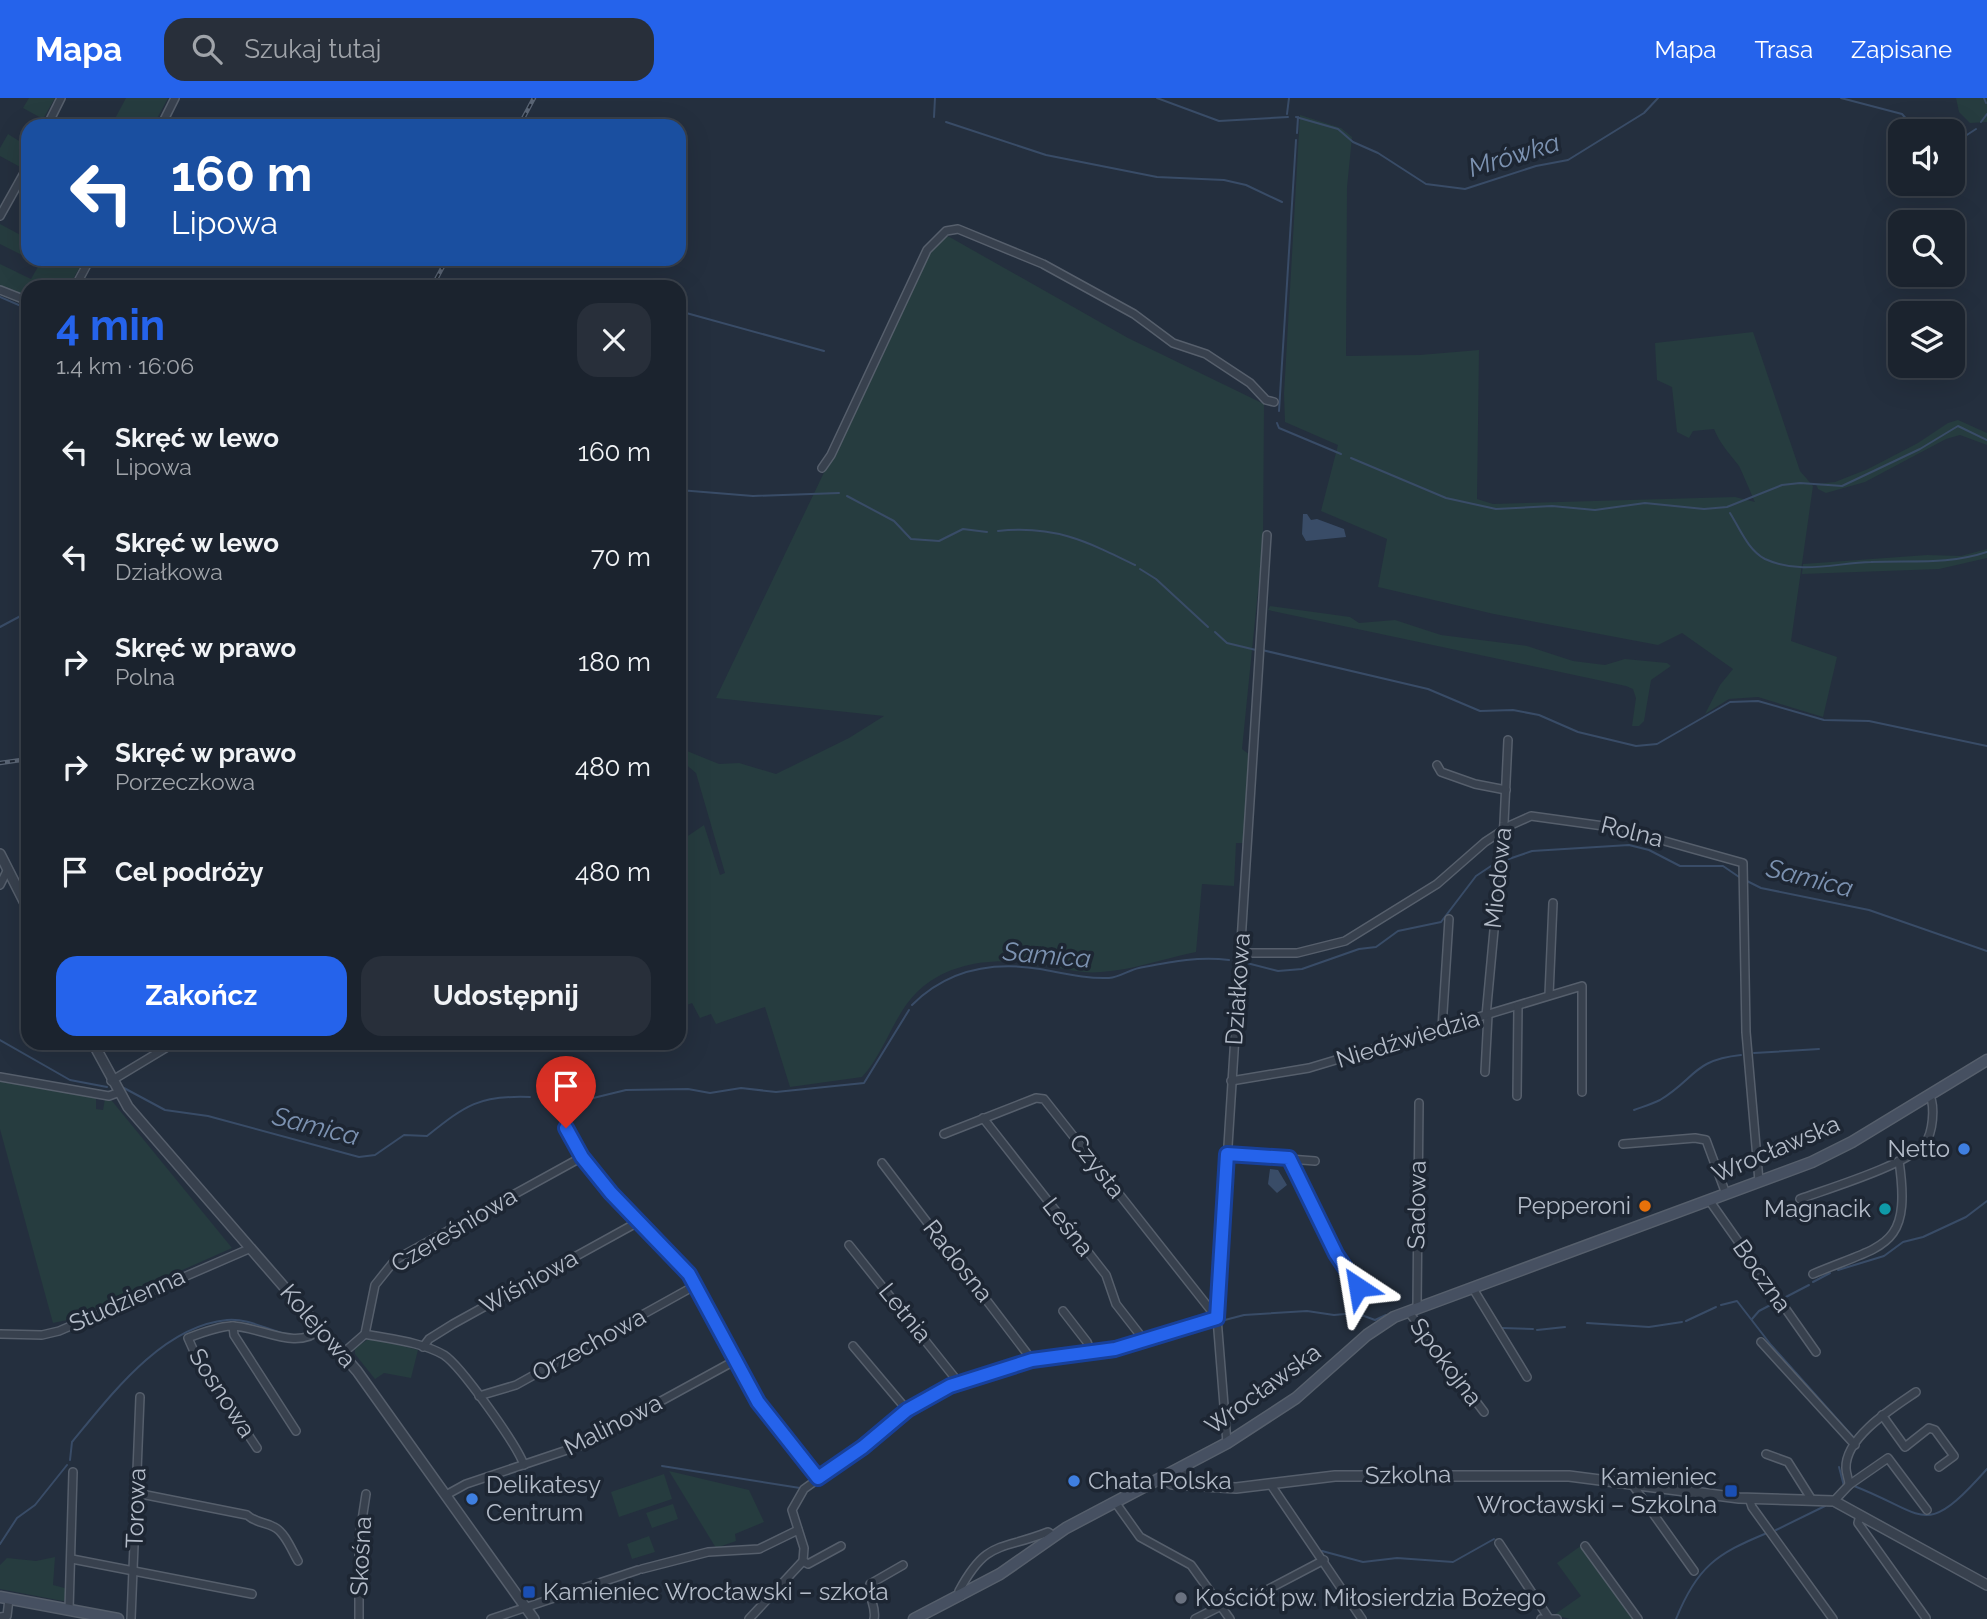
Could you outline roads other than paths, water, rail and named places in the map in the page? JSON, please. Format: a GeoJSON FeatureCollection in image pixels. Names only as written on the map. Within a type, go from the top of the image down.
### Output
{"type":"FeatureCollection","features":[{"type":"Feature","properties":{"kind":"main road","name":"Wrocławska"},"geometry":{"type":"LineString","coordinates":[[914,1619],[1000,1574],[1054,1536],[1227,1443],[1296,1398],[1367,1335],[1412,1309],[1829,1154],[1987,1060]]}},
{"type":"Feature","properties":{"kind":"main road"},"geometry":{"type":"LineString","coordinates":[[4,1598],[118,1619]]}},
{"type":"Feature","properties":{"kind":"street"},"geometry":{"type":"LineString","coordinates":[[50,119],[61,98]]}},
{"type":"Feature","properties":{"kind":"street"},"geometry":{"type":"LineString","coordinates":[[164,119],[175,98]]}},
{"type":"Feature","properties":{"kind":"street"},"geometry":{"type":"LineString","coordinates":[[0,216],[21,178]]}},
{"type":"Feature","properties":{"kind":"street"},"geometry":{"type":"LineString","coordinates":[[821,468],[831,455],[927,250],[946,231],[958,229],[1043,264],[1133,314],[1173,343],[1216,360],[1250,383],[1266,400],[1274,402]]}},
{"type":"Feature","properties":{"kind":"street"},"geometry":{"type":"LineString","coordinates":[[0,290],[21,298]]}},
{"type":"Feature","properties":{"kind":"street","name":"Działkowa"},"geometry":{"type":"LineString","coordinates":[[1227,1443],[1217,1318],[1267,535]]}},
{"type":"Feature","properties":{"kind":"street","name":"Miodowa"},"geometry":{"type":"LineString","coordinates":[[1485,1072],[1508,740]]}},
{"type":"Feature","properties":{"kind":"street"},"geometry":{"type":"LineString","coordinates":[[1437,765],[1441,772],[1475,784],[1506,790]]}},
{"type":"Feature","properties":{"kind":"street","name":"Rolna"},"geometry":{"type":"LineString","coordinates":[[1240,953],[1297,953],[1345,941],[1437,884],[1501,831],[1531,816],[1593,822],[1743,863],[1746,1032],[1759,1181]]}},
{"type":"Feature","properties":{"kind":"street"},"geometry":{"type":"LineString","coordinates":[[0,854],[21,895]]}},
{"type":"Feature","properties":{"kind":"street"},"geometry":{"type":"LineString","coordinates":[[0,885],[8,869]]}},
{"type":"Feature","properties":{"kind":"street"},"geometry":{"type":"LineString","coordinates":[[1549,995],[1553,902]]}},
{"type":"Feature","properties":{"kind":"street"},"geometry":{"type":"LineString","coordinates":[[1442,1028],[1449,919]]}},
{"type":"Feature","properties":{"kind":"street","name":"Niedźwiedzia"},"geometry":{"type":"LineString","coordinates":[[1231,1081],[1309,1068],[1582,986],[1582,1092]]}},
{"type":"Feature","properties":{"kind":"street"},"geometry":{"type":"LineString","coordinates":[[1517,1096],[1520,1023],[1518,1006]]}},
{"type":"Feature","properties":{"kind":"street","name":"Kolejowa"},"geometry":{"type":"LineString","coordinates":[[96,1050],[117,1093],[384,1406],[534,1619]]}},
{"type":"Feature","properties":{"kind":"street"},"geometry":{"type":"LineString","coordinates":[[111,1081],[162,1050]]}},
{"type":"Feature","properties":{"kind":"street"},"geometry":{"type":"LineString","coordinates":[[0,1077],[109,1096],[117,1093]]}},
{"type":"Feature","properties":{"kind":"street"},"geometry":{"type":"LineString","coordinates":[[1800,1199],[1899,1161],[1926,1142],[1933,1105],[1930,1096]]}},
{"type":"Feature","properties":{"kind":"street","name":"Czysta"},"geometry":{"type":"LineString","coordinates":[[944,1134],[1036,1098],[1044,1099],[1217,1318]]}},
{"type":"Feature","properties":{"kind":"street","name":"Sadowa"},"geometry":{"type":"LineString","coordinates":[[1412,1309],[1419,1103]]}},
{"type":"Feature","properties":{"kind":"street","name":"Leśna"},"geometry":{"type":"LineString","coordinates":[[983,1118],[1106,1275],[1116,1304],[1144,1340]]}},
{"type":"Feature","properties":{"kind":"street"},"geometry":{"type":"LineString","coordinates":[[566,1128],[582,1157],[638,1222],[689,1274],[758,1402],[818,1478]]}},
{"type":"Feature","properties":{"kind":"street"},"geometry":{"type":"LineString","coordinates":[[1623,1144],[1695,1138],[1706,1140],[1726,1194]]}},
{"type":"Feature","properties":{"kind":"street"},"geometry":{"type":"LineString","coordinates":[[1227,1154],[1315,1161]]}},
{"type":"Feature","properties":{"kind":"street","name":"Czereśniowa"},"geometry":{"type":"LineString","coordinates":[[365,1334],[376,1285],[395,1260],[582,1157]]}},
{"type":"Feature","properties":{"kind":"street"},"geometry":{"type":"LineString","coordinates":[[1289,1158],[1336,1254],[1358,1287]]}},
{"type":"Feature","properties":{"kind":"street"},"geometry":{"type":"LineString","coordinates":[[1813,1274],[1876,1250],[1888,1241],[1904,1198],[1899,1161]]}},
{"type":"Feature","properties":{"kind":"street","name":"Radosna"},"geometry":{"type":"LineString","coordinates":[[882,1163],[1032,1360]]}},
{"type":"Feature","properties":{"kind":"street","name":"Boczna"},"geometry":{"type":"LineString","coordinates":[[1709,1200],[1816,1352]]}},
{"type":"Feature","properties":{"kind":"street","name":"Wiśniowa"},"geometry":{"type":"LineString","coordinates":[[423,1347],[429,1339],[445,1329],[638,1222]]}},
{"type":"Feature","properties":{"kind":"street","name":"Letnia"},"geometry":{"type":"LineString","coordinates":[[849,1245],[960,1383]]}},
{"type":"Feature","properties":{"kind":"street","name":"Studzienna"},"geometry":{"type":"LineString","coordinates":[[1,1336],[42,1335],[59,1331],[251,1248]]}},
{"type":"Feature","properties":{"kind":"street","name":"Orzechowa"},"geometry":{"type":"LineString","coordinates":[[479,1396],[516,1385],[696,1285]]}},
{"type":"Feature","properties":{"kind":"street"},"geometry":{"type":"LineString","coordinates":[[1472,1287],[1527,1377]]}},
{"type":"Feature","properties":{"kind":"street","name":"Spokojna"},"geometry":{"type":"LineString","coordinates":[[1412,1309],[1483,1412]]}},
{"type":"Feature","properties":{"kind":"street"},"geometry":{"type":"LineString","coordinates":[[1063,1311],[1087,1342],[1092,1354]]}},
{"type":"Feature","properties":{"kind":"street"},"geometry":{"type":"LineString","coordinates":[[749,1619],[803,1561],[804,1548],[793,1505],[804,1489],[863,1447],[907,1410],[960,1383],[1032,1360],[1092,1354],[1217,1318]]}},
{"type":"Feature","properties":{"kind":"street"},"geometry":{"type":"LineString","coordinates":[[296,1431],[234,1335],[233,1326],[256,1328],[281,1338],[306,1338],[321,1329]]}},
{"type":"Feature","properties":{"kind":"street","name":"Sosnowa"},"geometry":{"type":"LineString","coordinates":[[233,1326],[188,1338],[188,1344],[257,1448]]}},
{"type":"Feature","properties":{"kind":"street"},"geometry":{"type":"LineString","coordinates":[[342,1354],[365,1334],[443,1354],[479,1396],[524,1465]]}},
{"type":"Feature","properties":{"kind":"street"},"geometry":{"type":"LineString","coordinates":[[1761,1342],[1855,1446]]}},
{"type":"Feature","properties":{"kind":"street"},"geometry":{"type":"LineString","coordinates":[[853,1346],[907,1410]]}},
{"type":"Feature","properties":{"kind":"street","name":"Malinowa"},"geometry":{"type":"LineString","coordinates":[[446,1495],[466,1484],[579,1446],[736,1360]]}},
{"type":"Feature","properties":{"kind":"street"},"geometry":{"type":"LineString","coordinates":[[1849,1485],[1846,1467],[1862,1434],[1882,1415],[1916,1392]]}},
{"type":"Feature","properties":{"kind":"street","name":"Torowa"},"geometry":{"type":"LineString","coordinates":[[131,1619],[139,1397]]}},
{"type":"Feature","properties":{"kind":"street"},"geometry":{"type":"LineString","coordinates":[[1882,1415],[1905,1447],[1929,1428],[1935,1430],[1954,1455],[1939,1468]]}},
{"type":"Feature","properties":{"kind":"street"},"geometry":{"type":"LineString","coordinates":[[1766,1454],[1788,1462],[1812,1500]]}},
{"type":"Feature","properties":{"kind":"street"},"geometry":{"type":"LineString","coordinates":[[1834,1501],[1849,1485],[1888,1458],[1927,1510]]}},
{"type":"Feature","properties":{"kind":"street"},"geometry":{"type":"LineString","coordinates":[[1185,1467],[1188,1485]]}},
{"type":"Feature","properties":{"kind":"street"},"geometry":{"type":"LineString","coordinates":[[69,1610],[73,1472]]}},
{"type":"Feature","properties":{"kind":"street","name":"Szkolna"},"geometry":{"type":"LineString","coordinates":[[1163,1478],[1172,1483],[1237,1488],[1335,1476],[1569,1476],[1749,1498],[1834,1501],[1987,1585]]}},
{"type":"Feature","properties":{"kind":"street"},"geometry":{"type":"LineString","coordinates":[[1632,1483],[1694,1571]]}},
{"type":"Feature","properties":{"kind":"street"},"geometry":{"type":"LineString","coordinates":[[1270,1485],[1362,1619]]}},
{"type":"Feature","properties":{"kind":"street"},"geometry":{"type":"LineString","coordinates":[[136,1493],[247,1515],[258,1522],[271,1525],[279,1530],[298,1561]]}},
{"type":"Feature","properties":{"kind":"street","name":"Skośna"},"geometry":{"type":"LineString","coordinates":[[359,1619],[359,1540],[366,1494]]}},
{"type":"Feature","properties":{"kind":"street"},"geometry":{"type":"LineString","coordinates":[[1749,1498],[1752,1507],[1833,1619]]}},
{"type":"Feature","properties":{"kind":"street"},"geometry":{"type":"LineString","coordinates":[[1115,1502],[1145,1541],[1191,1565],[1230,1619]]}},
{"type":"Feature","properties":{"kind":"street"},"geometry":{"type":"LineString","coordinates":[[1860,1515],[1858,1523],[1926,1618]]}},
{"type":"Feature","properties":{"kind":"street"},"geometry":{"type":"LineString","coordinates":[[491,1619],[640,1569],[708,1552],[759,1549],[798,1530]]}},
{"type":"Feature","properties":{"kind":"street"},"geometry":{"type":"LineString","coordinates":[[961,1596],[959,1591],[971,1569],[990,1549],[1048,1532],[1054,1536]]}},
{"type":"Feature","properties":{"kind":"street"},"geometry":{"type":"LineString","coordinates":[[1499,1543],[1544,1618],[1557,1619]]}},
{"type":"Feature","properties":{"kind":"street"},"geometry":{"type":"LineString","coordinates":[[803,1561],[808,1564],[841,1546]]}},
{"type":"Feature","properties":{"kind":"street"},"geometry":{"type":"LineString","coordinates":[[1585,1546],[1638,1619]]}},
{"type":"Feature","properties":{"kind":"street"},"geometry":{"type":"LineString","coordinates":[[72,1559],[252,1594]]}},
{"type":"Feature","properties":{"kind":"street"},"geometry":{"type":"LineString","coordinates":[[1195,1619],[1221,1606],[1265,1591],[1324,1560]]}},
{"type":"Feature","properties":{"kind":"street"},"geometry":{"type":"LineString","coordinates":[[874,1619],[875,1609],[869,1592],[870,1584],[903,1565]]}},
{"type":"Feature","properties":{"kind":"street"},"geometry":{"type":"LineString","coordinates":[[0,1617],[7,1616],[4,1598]]}},
{"type":"Feature","properties":{"kind":"water"},"geometry":{"type":"Polygon","coordinates":[[[1303,514],[1307,514],[1311,520],[1317,519],[1344,529],[1346,537],[1306,541],[1302,534],[1303,514]]]}},
{"type":"Feature","properties":{"kind":"water"},"geometry":{"type":"Polygon","coordinates":[[[1270,1169],[1278,1170],[1287,1185],[1277,1193],[1268,1184],[1270,1169]]]}},
{"type":"Feature","properties":{"kind":"waterway"},"geometry":{"type":"LineString","coordinates":[[934,117],[935,98]]}},
{"type":"Feature","properties":{"kind":"waterway","name":"Mrówka"},"geometry":{"type":"LineString","coordinates":[[1157,98],[1219,121],[1288,117]]}},
{"type":"Feature","properties":{"kind":"waterway"},"geometry":{"type":"LineString","coordinates":[[1287,114],[1289,98]]}},
{"type":"Feature","properties":{"kind":"waterway","name":"Mrówka"},"geometry":{"type":"LineString","coordinates":[[1296,117],[1338,129],[1353,142],[1378,153],[1426,184],[1465,189],[1536,166],[1568,160],[1644,113],[1658,98]]}},
{"type":"Feature","properties":{"kind":"waterway","name":"Mrówka"},"geometry":{"type":"LineString","coordinates":[[1841,98],[1902,114],[1906,119]]}},
{"type":"Feature","properties":{"kind":"waterway","name":"Mrówka"},"geometry":{"type":"LineString","coordinates":[[1984,98],[1986,103]]}},
{"type":"Feature","properties":{"kind":"waterway","name":"Mrówka"},"geometry":{"type":"LineString","coordinates":[[1981,122],[1987,114]]}},
{"type":"Feature","properties":{"kind":"waterway"},"geometry":{"type":"LineString","coordinates":[[1297,133],[1298,117]]}},
{"type":"Feature","properties":{"kind":"waterway"},"geometry":{"type":"LineString","coordinates":[[946,122],[1046,155],[1157,177],[1224,180],[1246,185],[1282,202]]}},
{"type":"Feature","properties":{"kind":"waterway","name":"Mrówka"},"geometry":{"type":"LineString","coordinates":[[1965,136],[1976,129]]}},
{"type":"Feature","properties":{"kind":"waterway"},"geometry":{"type":"LineString","coordinates":[[1279,411],[1296,140]]}},
{"type":"Feature","properties":{"kind":"waterway"},"geometry":{"type":"LineString","coordinates":[[0,297],[21,306]]}},
{"type":"Feature","properties":{"kind":"waterway"},"geometry":{"type":"LineString","coordinates":[[686,313],[824,351]]}},
{"type":"Feature","properties":{"kind":"waterway"},"geometry":{"type":"LineString","coordinates":[[1277,423],[1279,428],[1341,454]]}},
{"type":"Feature","properties":{"kind":"waterway"},"geometry":{"type":"LineString","coordinates":[[1351,458],[1446,498],[1496,509],[1552,506],[1595,510],[1645,503],[1704,509],[1727,507],[1782,485],[1800,483],[1842,486],[1920,449],[1958,426],[1987,440]]}},
{"type":"Feature","properties":{"kind":"waterway"},"geometry":{"type":"LineString","coordinates":[[686,491],[753,496],[839,493]]}},
{"type":"Feature","properties":{"kind":"waterway"},"geometry":{"type":"LineString","coordinates":[[847,496],[894,521],[911,539],[939,541],[963,529],[987,532]]}},
{"type":"Feature","properties":{"kind":"waterway"},"geometry":{"type":"LineString","coordinates":[[1730,513],[1745,539],[1759,555],[1778,564],[1791,566],[1944,560],[1987,552]]}},
{"type":"Feature","properties":{"kind":"waterway"},"geometry":{"type":"LineString","coordinates":[[998,531],[1036,530],[1053,533],[1085,542],[1135,565]]}},
{"type":"Feature","properties":{"kind":"waterway"},"geometry":{"type":"LineString","coordinates":[[1140,569],[1156,579],[1208,627]]}},
{"type":"Feature","properties":{"kind":"waterway"},"geometry":{"type":"LineString","coordinates":[[0,627],[21,616]]}},
{"type":"Feature","properties":{"kind":"waterway"},"geometry":{"type":"LineString","coordinates":[[1215,632],[1227,643],[1256,650]]}},
{"type":"Feature","properties":{"kind":"waterway"},"geometry":{"type":"LineString","coordinates":[[1262,650],[1428,689],[1480,711],[1513,710],[1539,715],[1578,732],[1636,746],[1657,744],[1730,702],[1758,701],[1824,720],[1869,721],[1987,746]]}},
{"type":"Feature","properties":{"kind":"waterway","name":"Samica"},"geometry":{"type":"LineString","coordinates":[[1503,861],[1532,851],[1629,845],[1649,850],[1680,866],[1723,866],[1742,879]]}},
{"type":"Feature","properties":{"kind":"waterway","name":"Samica"},"geometry":{"type":"LineString","coordinates":[[1243,962],[1278,971],[1302,969],[1359,949],[1376,947],[1398,931],[1441,922],[1476,876],[1494,864]]}},
{"type":"Feature","properties":{"kind":"waterway","name":"Samica"},"geometry":{"type":"LineString","coordinates":[[1747,881],[1761,888],[1869,910],[1987,951]]}},
{"type":"Feature","properties":{"kind":"waterway","name":"Samica"},"geometry":{"type":"LineString","coordinates":[[912,1005],[940,983],[955,976],[987,968],[1022,967],[1083,977],[1109,978],[1139,968],[1173,962],[1195,959],[1229,960]]}},
{"type":"Feature","properties":{"kind":"waterway","name":"Samica"},"geometry":{"type":"LineString","coordinates":[[559,1101],[585,1100],[626,1090],[688,1089],[710,1093],[741,1088],[776,1092],[864,1083],[909,1010]]}},
{"type":"Feature","properties":{"kind":"waterway","name":"Samica"},"geometry":{"type":"LineString","coordinates":[[0,1040],[70,1080],[107,1087]]}},
{"type":"Feature","properties":{"kind":"waterway"},"geometry":{"type":"LineString","coordinates":[[1754,1053],[1819,1049]]}},
{"type":"Feature","properties":{"kind":"waterway"},"geometry":{"type":"LineString","coordinates":[[1634,1110],[1660,1100],[1713,1061],[1741,1055]]}},
{"type":"Feature","properties":{"kind":"waterway","name":"Samica"},"geometry":{"type":"LineString","coordinates":[[124,1088],[165,1110],[208,1116],[359,1157],[375,1155],[404,1135],[427,1136],[463,1110],[485,1100],[530,1097]]}},
{"type":"Feature","properties":{"kind":"waterway"},"geometry":{"type":"LineString","coordinates":[[1838,1270],[1884,1256],[1903,1242],[1923,1237],[1966,1217],[1987,1201]]}},
{"type":"Feature","properties":{"kind":"waterway"},"geometry":{"type":"LineString","coordinates":[[1813,1282],[1830,1273]]}},
{"type":"Feature","properties":{"kind":"waterway"},"geometry":{"type":"LineString","coordinates":[[1782,1299],[1809,1285]]}},
{"type":"Feature","properties":{"kind":"waterway"},"geometry":{"type":"LineString","coordinates":[[1721,1305],[1737,1301],[1771,1345],[1854,1438]]}},
{"type":"Feature","properties":{"kind":"waterway"},"geometry":{"type":"LineString","coordinates":[[1752,1319],[1759,1311],[1776,1302]]}},
{"type":"Feature","properties":{"kind":"waterway"},"geometry":{"type":"LineString","coordinates":[[1686,1321],[1716,1307]]}},
{"type":"Feature","properties":{"kind":"waterway"},"geometry":{"type":"LineString","coordinates":[[1221,1321],[1244,1315],[1307,1311],[1334,1315],[1356,1313],[1375,1320],[1386,1315]]}},
{"type":"Feature","properties":{"kind":"waterway"},"geometry":{"type":"LineString","coordinates":[[70,1460],[72,1442],[121,1384],[160,1349],[181,1335],[203,1325],[227,1320],[251,1323],[290,1335]]}},
{"type":"Feature","properties":{"kind":"waterway"},"geometry":{"type":"LineString","coordinates":[[1587,1323],[1649,1327],[1682,1322]]}},
{"type":"Feature","properties":{"kind":"waterway"},"geometry":{"type":"LineString","coordinates":[[1013,1372],[1049,1361],[1114,1357],[1210,1325]]}},
{"type":"Feature","properties":{"kind":"waterway"},"geometry":{"type":"LineString","coordinates":[[1537,1330],[1565,1327]]}},
{"type":"Feature","properties":{"kind":"waterway"},"geometry":{"type":"LineString","coordinates":[[1502,1328],[1533,1329]]}},
{"type":"Feature","properties":{"kind":"waterway"},"geometry":{"type":"LineString","coordinates":[[968,1386],[1003,1374]]}},
{"type":"Feature","properties":{"kind":"waterway"},"geometry":{"type":"LineString","coordinates":[[846,1467],[927,1403],[958,1390]]}},
{"type":"Feature","properties":{"kind":"waterway"},"geometry":{"type":"LineString","coordinates":[[0,1544],[17,1518],[35,1505],[67,1465]]}},
{"type":"Feature","properties":{"kind":"waterway"},"geometry":{"type":"LineString","coordinates":[[662,1466],[800,1488]]}},
{"type":"Feature","properties":{"kind":"waterway"},"geometry":{"type":"LineString","coordinates":[[1839,1467],[1844,1486]]}},
{"type":"Feature","properties":{"kind":"waterway"},"geometry":{"type":"LineString","coordinates":[[1854,1486],[1911,1512],[1924,1515],[1936,1513],[1949,1506],[1987,1469]]}},
{"type":"Feature","properties":{"kind":"waterway"},"geometry":{"type":"LineString","coordinates":[[1776,1530],[1825,1506]]}},
{"type":"Feature","properties":{"kind":"waterway"},"geometry":{"type":"LineString","coordinates":[[1676,1619],[1692,1587],[1710,1564],[1734,1548],[1767,1533]]}},
{"type":"Feature","properties":{"kind":"waterway"},"geometry":{"type":"LineString","coordinates":[[1322,1551],[1363,1562],[1397,1558],[1453,1562],[1494,1539]]}},
{"type":"Feature","properties":{"kind":"railway"},"geometry":{"type":"LineString","coordinates":[[523,119],[534,98]]}},
{"type":"Feature","properties":{"kind":"railway"},"geometry":{"type":"LineString","coordinates":[[436,280],[443,266]]}},
{"type":"Feature","properties":{"kind":"railway"},"geometry":{"type":"LineString","coordinates":[[0,763],[21,760]]}},
{"type":"Feature","properties":{"kind":"place","name":"Netto"},"geometry":{"type":"Point","coordinates":[1964,1149]}},
{"type":"Feature","properties":{"kind":"place","name":"Pepperoni"},"geometry":{"type":"Point","coordinates":[1645,1206]}},
{"type":"Feature","properties":{"kind":"place","name":"Magnacik"},"geometry":{"type":"Point","coordinates":[1885,1209]}},
{"type":"Feature","properties":{"kind":"place","name":"Chata Polska"},"geometry":{"type":"Point","coordinates":[1074,1481]}},
{"type":"Feature","properties":{"kind":"place","name":"Kamieniec Wrocławski – Szkolna"},"geometry":{"type":"Point","coordinates":[1731,1491]}},
{"type":"Feature","properties":{"kind":"place","name":"Delikatesy Centrum"},"geometry":{"type":"Point","coordinates":[472,1499]}},
{"type":"Feature","properties":{"kind":"place","name":"Kamieniec Wrocławski – szkoła"},"geometry":{"type":"Point","coordinates":[529,1592]}},
{"type":"Feature","properties":{"kind":"place","name":"Kościół pw. Miłosierdzia Bożego"},"geometry":{"type":"Point","coordinates":[1181,1598]}}]}
